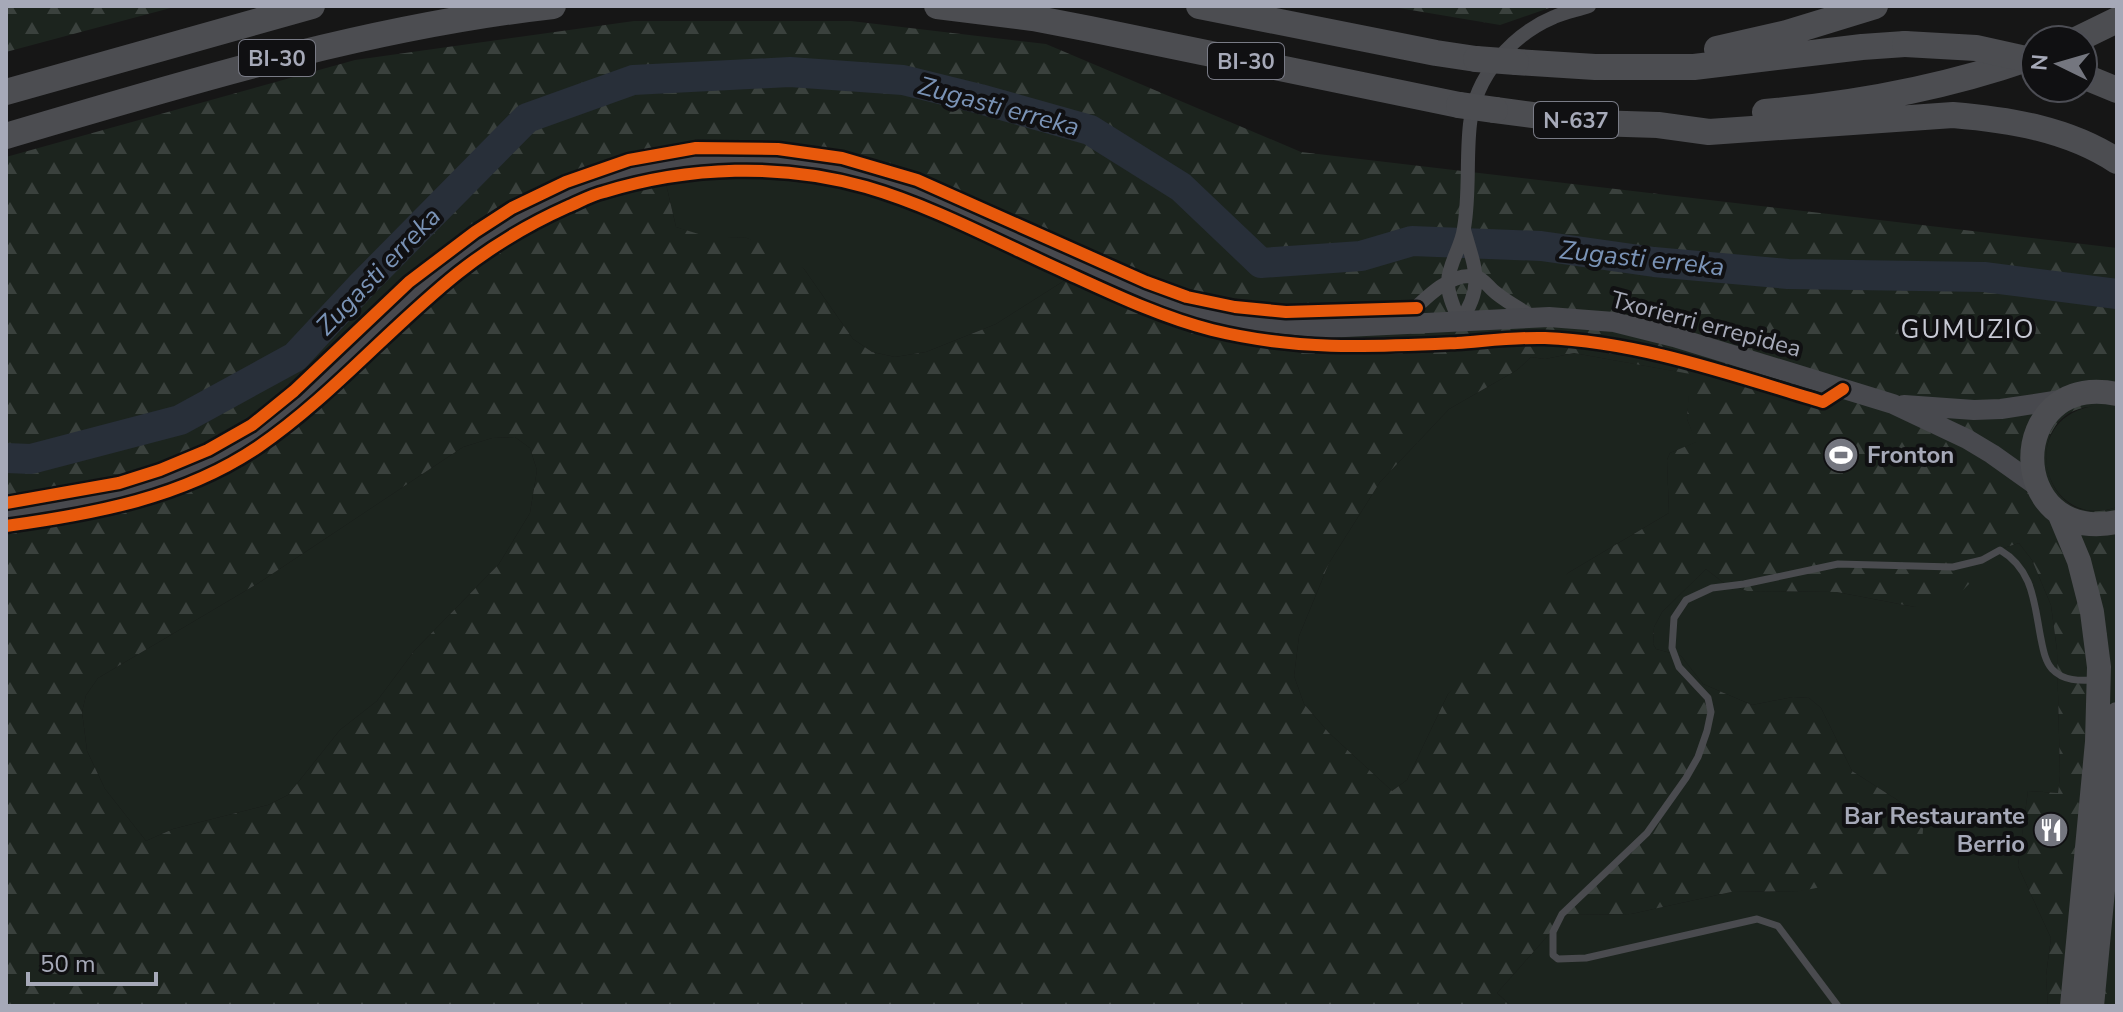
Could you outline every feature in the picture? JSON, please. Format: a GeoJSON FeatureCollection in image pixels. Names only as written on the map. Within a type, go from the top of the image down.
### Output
{"type":"FeatureCollection","features":[{"type":"Feature","properties":{"kind":"highway","name":"BI-30"},"geometry":{"type":"LineString","coordinates":[[6,92],[312,6]]}},
{"type":"Feature","properties":{"kind":"highway","name":"BI-30"},"geometry":{"type":"LineString","coordinates":[[6,136],[295,53],[460,18],[553,6]]}},
{"type":"Feature","properties":{"kind":"highway","name":"BI-30"},"geometry":{"type":"LineString","coordinates":[[937,6],[1062,24],[1459,105]]}},
{"type":"Feature","properties":{"kind":"highway","name":"BI-30"},"geometry":{"type":"LineString","coordinates":[[1199,6],[1436,53],[1516,62]]}},
{"type":"Feature","properties":{"kind":"highway"},"geometry":{"type":"LineString","coordinates":[[1630,66],[1760,40],[1875,6]]}},
{"type":"Feature","properties":{"kind":"highway"},"geometry":{"type":"LineString","coordinates":[[2099,29],[2117,20]]}},
{"type":"Feature","properties":{"kind":"highway"},"geometry":{"type":"LineString","coordinates":[[1630,66],[1694,67],[1905,44],[1976,48],[2019,55]]}},
{"type":"Feature","properties":{"kind":"highway","name":"N-637"},"geometry":{"type":"LineString","coordinates":[[1516,62],[1630,66]]}},
{"type":"Feature","properties":{"kind":"highway"},"geometry":{"type":"LineString","coordinates":[[1658,125],[1689,117],[1797,109],[1889,96],[2019,63]]}},
{"type":"Feature","properties":{"kind":"highway","name":"N-637"},"geometry":{"type":"LineString","coordinates":[[1459,105],[1594,123],[1658,125]]}},
{"type":"Feature","properties":{"kind":"highway"},"geometry":{"type":"LineString","coordinates":[[1658,125],[1709,132],[1953,115],[2025,123],[2083,142],[2113,158]]}},
{"type":"Feature","properties":{"kind":"highway"},"geometry":{"type":"LineString","coordinates":[[2112,388],[2067,399],[2050,411],[2039,427],[2032,446],[2031,466],[2037,486],[2046,501],[2059,513],[2079,522],[2100,525],[2117,522]]}},
{"type":"Feature","properties":{"kind":"highway"},"geometry":{"type":"LineString","coordinates":[[2059,513],[2079,561],[2092,612],[2098,680],[2097,742],[2072,1006]]}},
{"type":"Feature","properties":{"kind":"highway"},"geometry":{"type":"LineString","coordinates":[[2092,1006],[2117,714]]}},
{"type":"Feature","properties":{"kind":"main road","name":"Txorierri errepidea"},"geometry":{"type":"LineString","coordinates":[[6,515],[104,498],[148,487],[196,468],[250,439],[295,405],[447,265],[503,226],[596,183],[636,171],[709,159],[777,159],[840,168],[888,181],[973,215],[1068,261],[1161,300],[1225,318],[1325,328],[1533,318],[1614,322],[1674,337],[1893,404]]}},
{"type":"Feature","properties":{"kind":"main road"},"geometry":{"type":"LineString","coordinates":[[1893,404],[1974,410],[2067,399]]}},
{"type":"Feature","properties":{"kind":"main road"},"geometry":{"type":"LineString","coordinates":[[1893,404],[1967,439],[2037,486]]}},
{"type":"Feature","properties":{"kind":"street"},"geometry":{"type":"LineString","coordinates":[[1399,324],[1448,278],[1464,230],[1470,121],[1486,76],[1500,57],[1530,31],[1555,17],[1589,6]]}},
{"type":"Feature","properties":{"kind":"street"},"geometry":{"type":"LineString","coordinates":[[1460,322],[1473,297],[1476,275],[1464,230]]}},
{"type":"Feature","properties":{"kind":"street"},"geometry":{"type":"LineString","coordinates":[[1448,278],[1476,275]]}},
{"type":"Feature","properties":{"kind":"street"},"geometry":{"type":"LineString","coordinates":[[1476,275],[1496,294],[1533,318]]}},
{"type":"Feature","properties":{"kind":"street"},"geometry":{"type":"LineString","coordinates":[[1448,278],[1460,322]]}},
{"type":"Feature","properties":{"kind":"lane"},"geometry":{"type":"LineString","coordinates":[[1838,1006],[1778,926],[1757,919],[1586,958],[1558,959],[1553,955],[1553,932],[1562,914],[1647,833],[1698,757],[1711,712],[1708,698],[1679,667],[1672,648],[1674,618],[1686,600],[1712,588],[1838,564],[1953,567],[1982,560],[2000,550],[2012,557],[2025,574],[2032,591],[2044,653],[2053,670],[2070,679],[2098,680]]}},
{"type":"Feature","properties":{"kind":"lane"},"geometry":{"type":"LineString","coordinates":[[2110,817],[2117,785]]}},
{"type":"Feature","properties":{"kind":"green space"},"geometry":{"type":"Polygon","coordinates":[[[6,6],[178,6],[6,52],[6,6]]]}},
{"type":"Feature","properties":{"kind":"green space"},"geometry":{"type":"Polygon","coordinates":[[[1387,6],[1555,6],[1500,25],[1387,6]]]}},
{"type":"Feature","properties":{"kind":"green space"},"geometry":{"type":"Polygon","coordinates":[[[634,21],[851,21],[1046,44],[1301,152],[2117,248],[2117,409],[2084,408],[2062,419],[2050,438],[2046,461],[2052,483],[2066,501],[2088,511],[2117,507],[2117,1006],[2048,1006],[2046,976],[2051,938],[2018,866],[2028,791],[2058,793],[2060,776],[2057,650],[2051,605],[2032,560],[2019,543],[1991,552],[1983,570],[1963,590],[1939,602],[1915,607],[1837,592],[1747,591],[1724,583],[1706,569],[1662,612],[1654,627],[1653,644],[1656,649],[1681,656],[1703,684],[1752,705],[1793,697],[1809,698],[1821,708],[1852,771],[1916,812],[1923,829],[1921,867],[1801,891],[1731,892],[1631,914],[1566,915],[1497,993],[1511,1006],[6,1006],[6,157],[355,60],[634,21]],[[771,177],[710,178],[666,184],[676,227],[705,236],[747,238],[781,251],[804,269],[853,339],[872,352],[895,357],[926,352],[996,324],[1067,279],[927,215],[854,190],[771,177]],[[1574,353],[1545,359],[1531,357],[1517,370],[1449,409],[1380,482],[1329,563],[1299,636],[1294,676],[1304,704],[1329,733],[1392,791],[1407,780],[1448,694],[1523,608],[1568,573],[1669,513],[1667,460],[1670,453],[1696,442],[1687,419],[1690,374],[1574,353]],[[515,437],[492,438],[463,447],[257,584],[98,678],[86,695],[82,712],[87,751],[105,789],[146,841],[173,829],[268,805],[288,795],[340,730],[377,701],[415,650],[499,564],[530,513],[537,470],[530,448],[515,437]]]}},
{"type":"Feature","properties":{"kind":"green space"},"geometry":{"type":"Polygon","coordinates":[[[771,177],[854,190],[927,215],[1067,279],[996,324],[926,352],[895,357],[872,352],[853,339],[804,269],[747,238],[705,237],[676,227],[666,184],[710,178],[771,177]]]}},
{"type":"Feature","properties":{"kind":"green space"},"geometry":{"type":"Polygon","coordinates":[[[1574,353],[1691,374],[1687,419],[1697,442],[1670,453],[1667,460],[1669,513],[1568,573],[1448,694],[1407,780],[1392,791],[1329,733],[1304,704],[1294,676],[1299,636],[1329,563],[1380,482],[1449,409],[1517,370],[1531,357],[1545,359],[1574,353]]]}},
{"type":"Feature","properties":{"kind":"green space"},"geometry":{"type":"Polygon","coordinates":[[[2102,405],[2117,409],[2117,507],[2091,511],[2070,503],[2055,488],[2047,468],[2047,447],[2056,427],[2074,412],[2102,405]]]}},
{"type":"Feature","properties":{"kind":"green space"},"geometry":{"type":"Polygon","coordinates":[[[515,437],[530,448],[537,470],[530,513],[499,564],[415,650],[377,701],[340,730],[288,795],[268,805],[173,829],[146,841],[105,789],[87,751],[82,712],[86,695],[98,678],[257,584],[463,447],[492,438],[515,437]]]}},
{"type":"Feature","properties":{"kind":"green space"},"geometry":{"type":"Polygon","coordinates":[[[2019,543],[2032,560],[2051,605],[2057,650],[2058,793],[2028,791],[2018,866],[2051,938],[2046,976],[2048,1006],[1511,1006],[1497,993],[1566,915],[1631,914],[1731,892],[1801,891],[1916,812],[1852,771],[1821,708],[1809,698],[1793,697],[1752,705],[1703,684],[1681,656],[1656,649],[1653,644],[1654,627],[1662,612],[1706,569],[1724,583],[1747,591],[1837,592],[1915,607],[1991,552],[2019,543]]]}},
{"type":"Feature","properties":{"kind":"waterway","name":"Zugasti erreka"},"geometry":{"type":"LineString","coordinates":[[6,458],[31,459],[180,420],[295,357],[527,118],[633,80],[790,72],[903,80],[1090,130],[1181,187],[1261,263],[1361,256],[1412,241],[1541,246],[1654,262],[1788,274],[1984,277],[2117,294]]}},
{"type":"Feature","properties":{"kind":"cycle path"},"geometry":{"type":"LineString","coordinates":[[6,503],[119,483],[208,450],[252,425],[294,391],[409,282],[512,208],[566,182],[629,160],[696,148],[778,149],[842,158],[917,180],[1146,282],[1187,297],[1235,307],[1286,312],[1417,308]]}},
{"type":"Feature","properties":{"kind":"cycle path"},"geometry":{"type":"LineString","coordinates":[[6,526],[72,516],[136,501],[229,465],[285,427],[433,294],[471,263],[511,237],[599,193],[636,183],[702,173],[768,171],[834,179],[866,187],[942,215],[1156,312],[1244,337],[1334,346],[1534,338],[1581,341],[1686,361],[1823,402],[1843,389]]}},
{"type":"Feature","properties":{"kind":"place","name":"Fronton"},"geometry":{"type":"Point","coordinates":[1841,455]}},
{"type":"Feature","properties":{"kind":"place","name":"Bar Restaurante Berrio"},"geometry":{"type":"Point","coordinates":[2051,830]}},
{"type":"Feature","properties":{"kind":"district","name":"GUMUZIO"},"geometry":{"type":"Point","coordinates":[1968,329]}}]}
